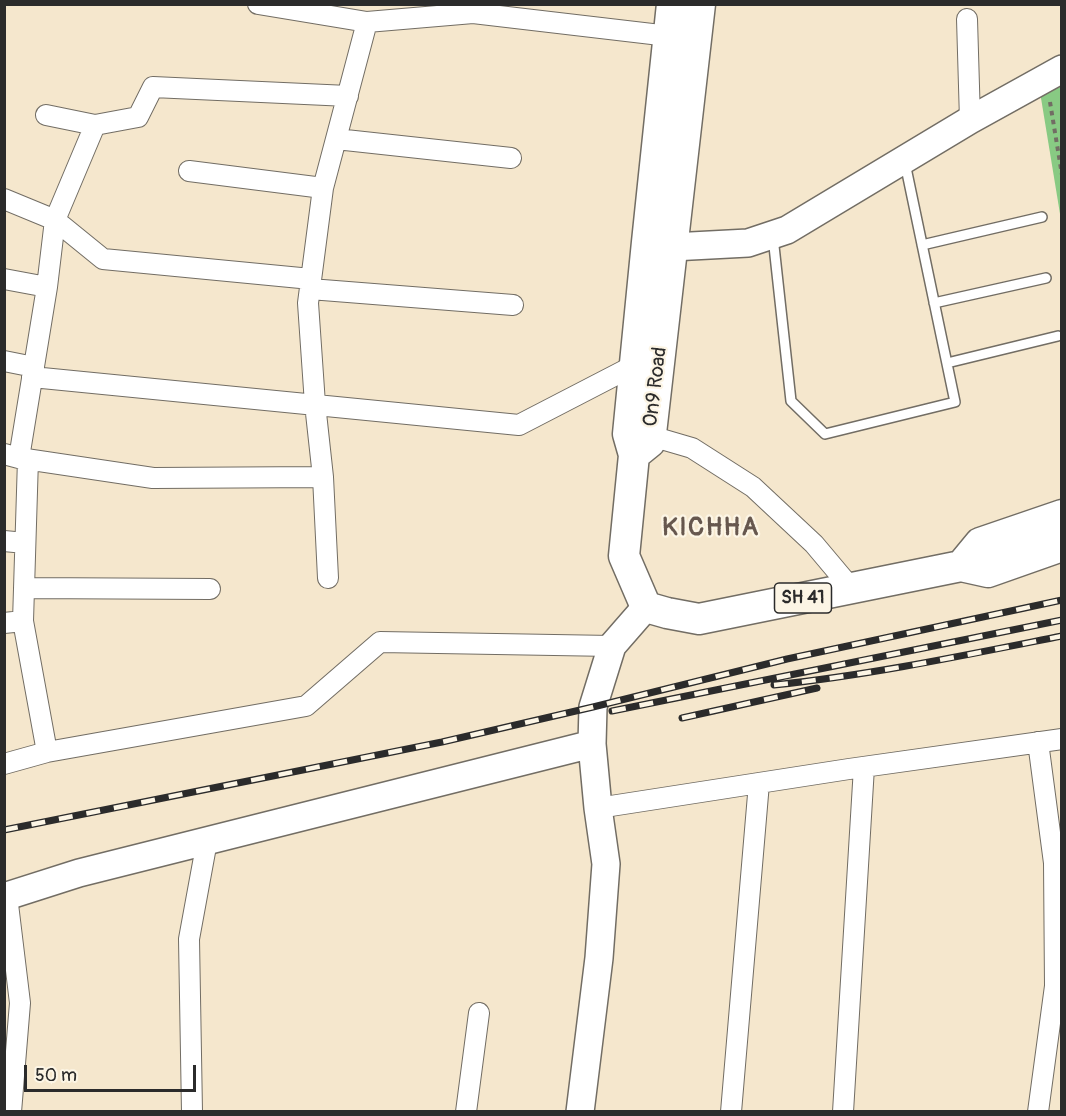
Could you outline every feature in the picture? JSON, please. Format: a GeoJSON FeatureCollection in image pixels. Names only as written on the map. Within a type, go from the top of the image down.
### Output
{"type":"FeatureCollection","features":[{"type":"Feature","properties":{"kind":"main road"},"geometry":{"type":"LineString","coordinates":[[642,445],[628,434],[672,4]]}},
{"type":"Feature","properties":{"kind":"main road","name":"On9 Road"},"geometry":{"type":"LineString","coordinates":[[646,607],[624,556],[672,247],[700,4]]}},
{"type":"Feature","properties":{"kind":"main road"},"geometry":{"type":"LineString","coordinates":[[1062,515],[980,543],[961,566],[988,572],[1062,546]]}},
{"type":"Feature","properties":{"kind":"main road","name":"SH 41"},"geometry":{"type":"LineString","coordinates":[[646,607],[699,620],[961,566]]}},
{"type":"Feature","properties":{"kind":"street"},"geometry":{"type":"LineString","coordinates":[[258,4],[367,22],[473,13],[669,36]]}},
{"type":"Feature","properties":{"kind":"street"},"geometry":{"type":"LineString","coordinates":[[967,19],[970,120]]}},
{"type":"Feature","properties":{"kind":"street"},"geometry":{"type":"LineString","coordinates":[[328,578],[323,477],[308,303],[323,188],[367,22]]}},
{"type":"Feature","properties":{"kind":"street"},"geometry":{"type":"LineString","coordinates":[[672,247],[748,243],[787,230],[970,120],[1062,69]]}},
{"type":"Feature","properties":{"kind":"street"},"geometry":{"type":"LineString","coordinates":[[46,115],[95,125],[138,117],[153,87],[348,96]]}},
{"type":"Feature","properties":{"kind":"street"},"geometry":{"type":"LineString","coordinates":[[47,752],[14,622],[24,588],[25,543],[17,457],[47,287],[55,220],[95,125]]}},
{"type":"Feature","properties":{"kind":"street"},"geometry":{"type":"LineString","coordinates":[[336,139],[511,158]]}},
{"type":"Feature","properties":{"kind":"street"},"geometry":{"type":"LineString","coordinates":[[189,171],[323,188]]}},
{"type":"Feature","properties":{"kind":"street"},"geometry":{"type":"LineString","coordinates":[[4,199],[55,220],[103,259],[513,305]]}},
{"type":"Feature","properties":{"kind":"street"},"geometry":{"type":"LineString","coordinates":[[4,279],[47,287]]}},
{"type":"Feature","properties":{"kind":"street"},"geometry":{"type":"LineString","coordinates":[[4,361],[33,372],[519,425],[635,365]]}},
{"type":"Feature","properties":{"kind":"street"},"geometry":{"type":"LineString","coordinates":[[642,445],[692,448],[753,487],[814,544],[851,588]]}},
{"type":"Feature","properties":{"kind":"street"},"geometry":{"type":"LineString","coordinates":[[17,457],[153,478],[323,477]]}},
{"type":"Feature","properties":{"kind":"street"},"geometry":{"type":"LineString","coordinates":[[4,541],[25,543]]}},
{"type":"Feature","properties":{"kind":"street"},"geometry":{"type":"LineString","coordinates":[[24,588],[210,589]]}},
{"type":"Feature","properties":{"kind":"street"},"geometry":{"type":"LineString","coordinates":[[580,1112],[599,958],[606,864],[592,744],[593,707],[612,646],[646,607]]}},
{"type":"Feature","properties":{"kind":"street"},"geometry":{"type":"LineString","coordinates":[[4,764],[47,752],[306,706],[380,642],[612,646]]}},
{"type":"Feature","properties":{"kind":"street"},"geometry":{"type":"LineString","coordinates":[[598,808],[1062,739]]}},
{"type":"Feature","properties":{"kind":"street"},"geometry":{"type":"LineString","coordinates":[[1038,742],[1054,863],[1055,986],[1038,1112]]}},
{"type":"Feature","properties":{"kind":"street"},"geometry":{"type":"LineString","coordinates":[[11,1112],[20,1003],[6,896],[79,873],[592,744]]}},
{"type":"Feature","properties":{"kind":"street"},"geometry":{"type":"LineString","coordinates":[[843,1112],[864,767]]}},
{"type":"Feature","properties":{"kind":"street"},"geometry":{"type":"LineString","coordinates":[[731,1112],[759,783]]}},
{"type":"Feature","properties":{"kind":"street"},"geometry":{"type":"LineString","coordinates":[[192,1112],[189,939],[207,841]]}},
{"type":"Feature","properties":{"kind":"street"},"geometry":{"type":"LineString","coordinates":[[466,1112],[479,1013]]}},
{"type":"Feature","properties":{"kind":"lane"},"geometry":{"type":"LineString","coordinates":[[773,235],[791,400],[825,434],[955,402],[904,159]]}},
{"type":"Feature","properties":{"kind":"lane"},"geometry":{"type":"LineString","coordinates":[[922,244],[1042,217]]}},
{"type":"Feature","properties":{"kind":"lane"},"geometry":{"type":"LineString","coordinates":[[934,303],[1046,278]]}},
{"type":"Feature","properties":{"kind":"lane"},"geometry":{"type":"LineString","coordinates":[[947,363],[1058,336]]}},
{"type":"Feature","properties":{"kind":"path"},"geometry":{"type":"LineString","coordinates":[[1049,95],[1062,175]]}},
{"type":"Feature","properties":{"kind":"green space"},"geometry":{"type":"Polygon","coordinates":[[[1061,78],[1061,220],[1040,92],[1061,78]]]}},
{"type":"Feature","properties":{"kind":"railway"},"geometry":{"type":"LineString","coordinates":[[4,830],[442,742],[787,659],[1062,600]]}},
{"type":"Feature","properties":{"kind":"railway"},"geometry":{"type":"LineString","coordinates":[[612,711],[1062,620]]}},
{"type":"Feature","properties":{"kind":"railway"},"geometry":{"type":"LineString","coordinates":[[774,685],[882,670],[1062,636]]}},
{"type":"Feature","properties":{"kind":"railway"},"geometry":{"type":"LineString","coordinates":[[682,718],[817,688]]}},
{"type":"Feature","properties":{"kind":"district","name":"KICHHA"},"geometry":{"type":"Point","coordinates":[711,528]}}]}
